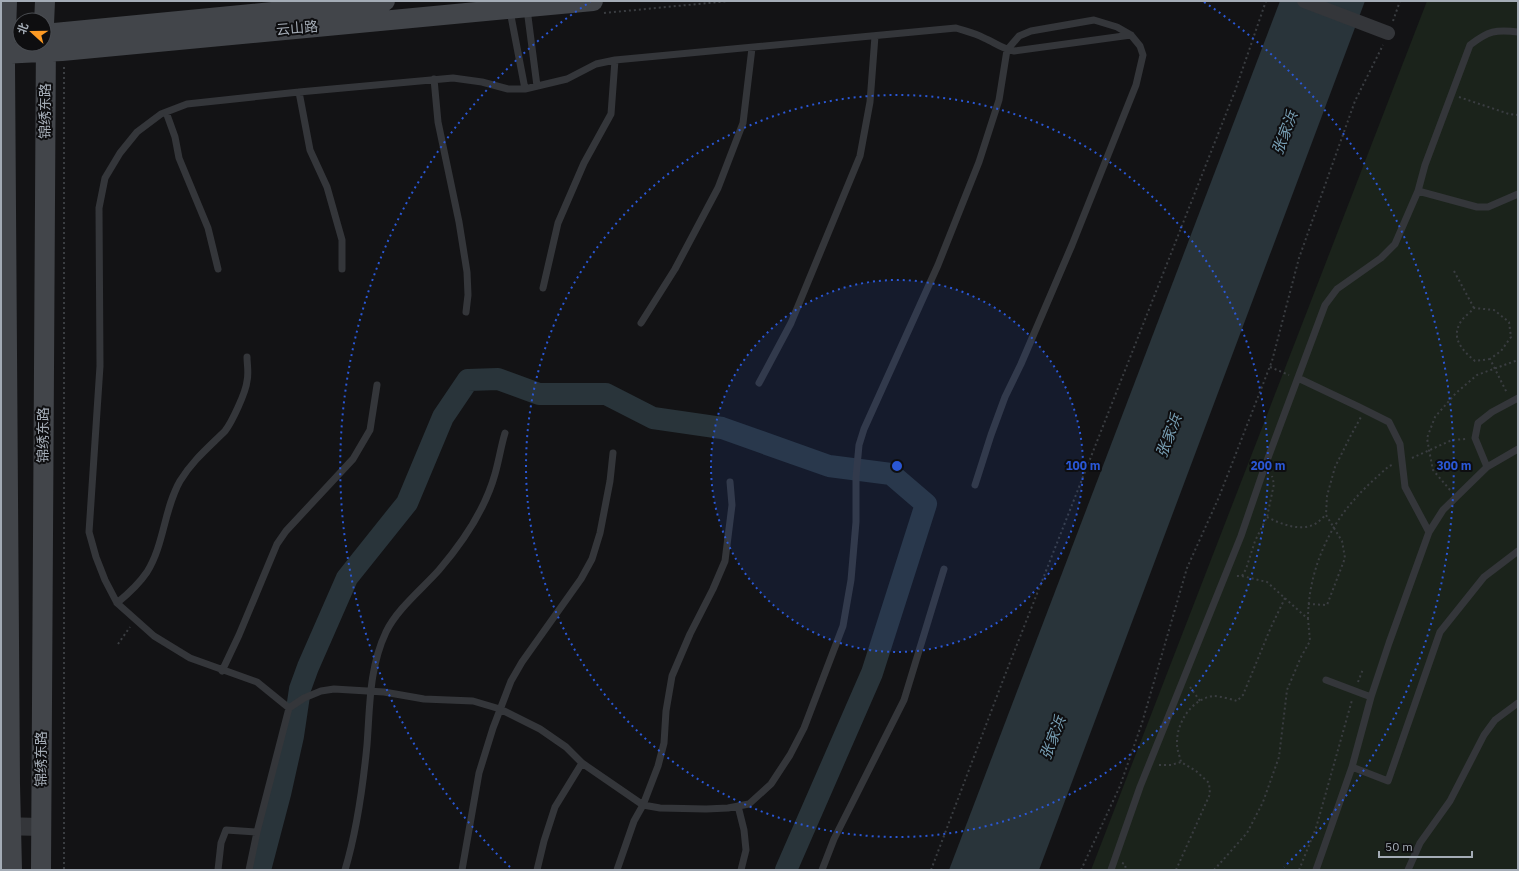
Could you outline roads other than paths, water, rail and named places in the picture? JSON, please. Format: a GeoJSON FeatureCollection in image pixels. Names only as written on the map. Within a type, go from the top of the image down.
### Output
{"type":"FeatureCollection","features":[{"type":"Feature","properties":{"kind":"main road"},"geometry":{"type":"LineString","coordinates":[[7,1],[6,826],[12,870]]}},
{"type":"Feature","properties":{"kind":"main road","name":"锦绣东路"},"geometry":{"type":"LineString","coordinates":[[45,1],[45,12]]}},
{"type":"Feature","properties":{"kind":"main road","name":"云山路"},"geometry":{"type":"LineString","coordinates":[[52,43],[385,1]]}},
{"type":"Feature","properties":{"kind":"main road","name":"云山路"},"geometry":{"type":"LineString","coordinates":[[52,43],[518,8],[593,1]]}},
{"type":"Feature","properties":{"kind":"main road","name":"锦绣东路"},"geometry":{"type":"LineString","coordinates":[[41,870],[40,827],[49,52]]}},
{"type":"Feature","properties":{"kind":"street"},"geometry":{"type":"LineString","coordinates":[[1304,1],[1388,33]]}},
{"type":"Feature","properties":{"kind":"street"},"geometry":{"type":"LineString","coordinates":[[6,826],[40,827]]}},
{"type":"Feature","properties":{"kind":"lane"},"geometry":{"type":"LineString","coordinates":[[518,8],[537,86]]}},
{"type":"Feature","properties":{"kind":"lane"},"geometry":{"type":"LineString","coordinates":[[518,8],[525,89]]}},
{"type":"Feature","properties":{"kind":"lane"},"geometry":{"type":"LineString","coordinates":[[249,870],[257,832],[292,706],[304,698],[321,691],[334,689],[370,691],[424,699],[473,700],[500,709],[540,729],[566,748],[582,763],[643,805],[660,808],[706,809],[738,806],[749,804],[771,784],[790,755],[804,728],[843,626],[851,580],[856,522],[856,477],[859,445],[864,429],[938,265],[979,162],[999,100],[1007,50],[1019,36],[1031,31],[1094,20],[1117,27],[1131,35],[1140,46],[1143,55],[1136,85],[1072,245],[1021,364],[1005,397],[975,485]]}},
{"type":"Feature","properties":{"kind":"lane"},"geometry":{"type":"LineString","coordinates":[[292,706],[257,682],[222,671],[190,658],[154,636],[117,603],[105,580],[96,557],[89,532],[100,366],[99,208],[105,178],[120,153],[138,132],[161,114],[187,104],[453,78],[482,82],[508,89],[525,89],[567,79],[596,64],[615,60],[956,28],[985,38],[1007,50],[1014,51],[1131,35]]}},
{"type":"Feature","properties":{"kind":"lane"},"geometry":{"type":"LineString","coordinates":[[1111,870],[1150,761],[1225,576],[1325,305],[1337,288],[1381,258],[1395,244],[1418,191],[1425,164],[1450,94],[1470,45],[1481,36],[1500,30],[1518,32]]}},
{"type":"Feature","properties":{"kind":"lane"},"geometry":{"type":"LineString","coordinates":[[759,383],[791,323],[860,156],[870,102],[875,36]]}},
{"type":"Feature","properties":{"kind":"lane"},"geometry":{"type":"LineString","coordinates":[[641,323],[675,269],[718,188],[743,123],[752,48]]}},
{"type":"Feature","properties":{"kind":"lane"},"geometry":{"type":"LineString","coordinates":[[543,288],[558,223],[584,163],[611,114],[615,60]]}},
{"type":"Feature","properties":{"kind":"lane"},"geometry":{"type":"LineString","coordinates":[[434,79],[438,122],[459,222],[467,272],[468,295],[466,312]]}},
{"type":"Feature","properties":{"kind":"lane"},"geometry":{"type":"LineString","coordinates":[[299,92],[310,150],[327,187],[342,240],[342,270]]}},
{"type":"Feature","properties":{"kind":"lane"},"geometry":{"type":"LineString","coordinates":[[166,112],[175,137],[179,158],[208,228],[218,269]]}},
{"type":"Feature","properties":{"kind":"lane"},"geometry":{"type":"LineString","coordinates":[[1418,191],[1477,207],[1488,207],[1518,194]]}},
{"type":"Feature","properties":{"kind":"lane"},"geometry":{"type":"LineString","coordinates":[[117,603],[131,592],[147,572],[155,555],[172,498],[180,481],[191,465],[208,446],[226,430],[234,415],[248,381],[247,357]]}},
{"type":"Feature","properties":{"kind":"lane"},"geometry":{"type":"LineString","coordinates":[[1298,378],[1390,422],[1400,444],[1405,487],[1428,532]]}},
{"type":"Feature","properties":{"kind":"lane"},"geometry":{"type":"LineString","coordinates":[[222,671],[239,635],[277,544],[286,531],[353,459],[362,446],[370,430],[377,385]]}},
{"type":"Feature","properties":{"kind":"lane"},"geometry":{"type":"LineString","coordinates":[[1487,467],[1475,438],[1478,423],[1492,412],[1518,398]]}},
{"type":"Feature","properties":{"kind":"lane"},"geometry":{"type":"LineString","coordinates":[[345,870],[354,838],[362,783],[373,670],[386,631],[397,616],[439,570],[476,521],[495,474],[504,433]]}},
{"type":"Feature","properties":{"kind":"lane"},"geometry":{"type":"LineString","coordinates":[[1316,870],[1352,767],[1371,697],[1428,532],[1443,510],[1487,467],[1518,449]]}},
{"type":"Feature","properties":{"kind":"lane"},"geometry":{"type":"LineString","coordinates":[[462,870],[479,772],[500,709],[511,681],[522,662],[581,579],[592,559],[600,533],[610,481],[613,453]]}},
{"type":"Feature","properties":{"kind":"lane"},"geometry":{"type":"LineString","coordinates":[[617,870],[634,821],[643,805],[658,766],[664,743],[666,711],[672,676],[687,639],[726,561],[732,505],[730,482]]}},
{"type":"Feature","properties":{"kind":"lane"},"geometry":{"type":"LineString","coordinates":[[1352,767],[1388,781],[1440,632],[1484,577],[1518,551]]}},
{"type":"Feature","properties":{"kind":"lane"},"geometry":{"type":"LineString","coordinates":[[822,870],[834,839],[904,700],[944,569]]}},
{"type":"Feature","properties":{"kind":"lane"},"geometry":{"type":"LineString","coordinates":[[1326,680],[1371,697]]}},
{"type":"Feature","properties":{"kind":"lane"},"geometry":{"type":"LineString","coordinates":[[1408,870],[1420,842],[1450,801],[1484,735],[1495,720],[1518,703]]}},
{"type":"Feature","properties":{"kind":"lane"},"geometry":{"type":"LineString","coordinates":[[537,870],[544,841],[555,807],[582,763]]}},
{"type":"Feature","properties":{"kind":"lane"},"geometry":{"type":"LineString","coordinates":[[738,806],[744,830],[746,850],[741,870]]}},
{"type":"Feature","properties":{"kind":"lane"},"geometry":{"type":"LineString","coordinates":[[218,870],[221,843],[226,830],[257,832]]}},
{"type":"Feature","properties":{"kind":"water","name":"张家浜"},"geometry":{"type":"Polygon","coordinates":[[[1280,1],[1365,1],[1039,870],[949,870],[1280,1]]]}},
{"type":"Feature","properties":{"kind":"waterway"},"geometry":{"type":"LineString","coordinates":[[260,870],[280,794],[293,736],[300,689],[308,667],[347,578],[407,503],[443,417],[468,380],[498,379],[539,394],[606,394],[653,418],[722,428],[829,466],[891,474],[926,504],[872,673],[786,870]]}}]}
